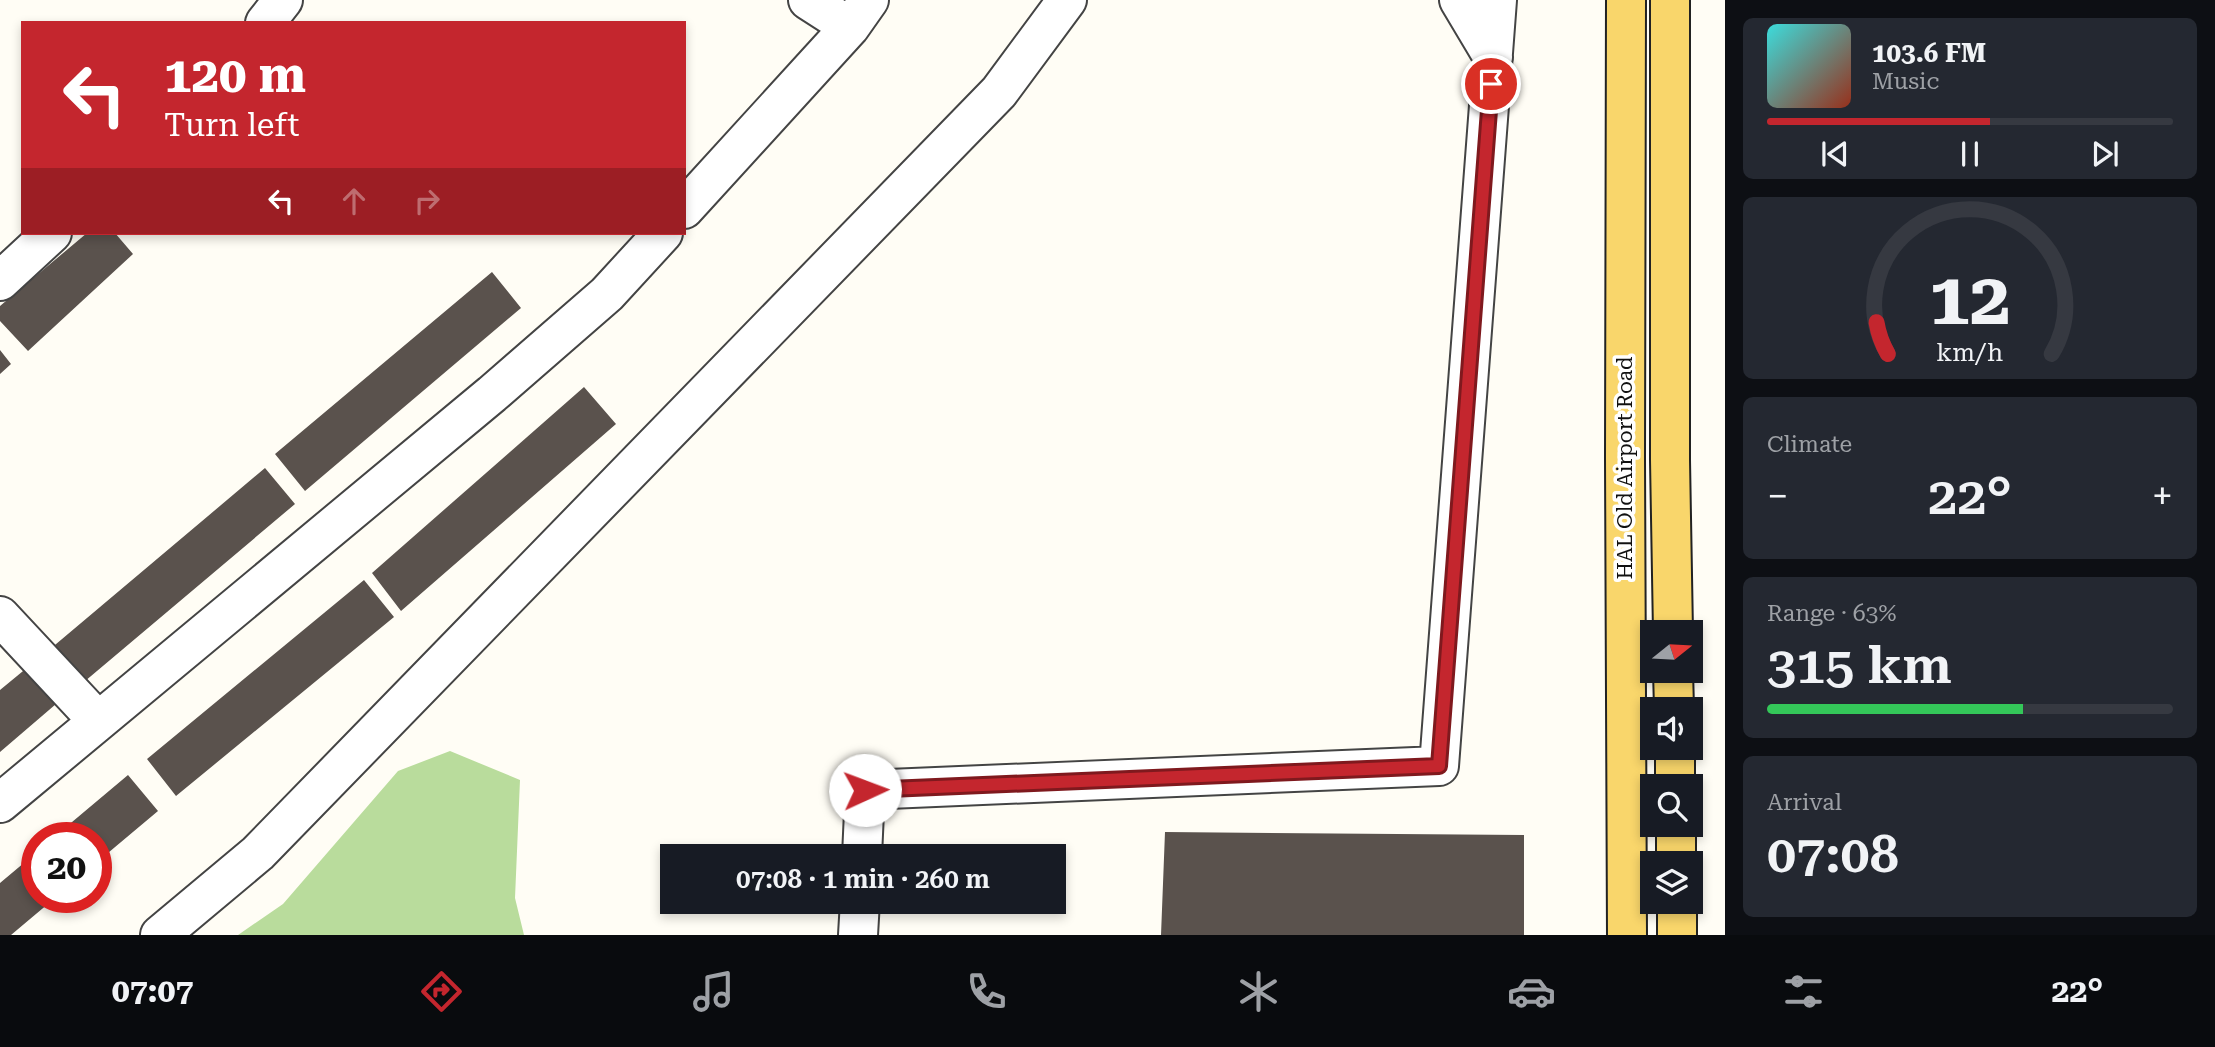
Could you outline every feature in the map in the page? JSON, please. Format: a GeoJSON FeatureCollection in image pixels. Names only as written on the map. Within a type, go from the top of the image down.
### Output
{"type":"FeatureCollection","features":[{"type":"Feature","properties":{"kind":"main road","name":"HAL Old Airport Road"},"geometry":{"type":"LineString","coordinates":[[1626,0],[1627,935]]}},
{"type":"Feature","properties":{"kind":"main road"},"geometry":{"type":"LineString","coordinates":[[1670,0],[1673,620]]}},
{"type":"Feature","properties":{"kind":"main road"},"geometry":{"type":"LineString","coordinates":[[1677,914],[1677,935]]}},
{"type":"Feature","properties":{"kind":"lane"},"geometry":{"type":"LineString","coordinates":[[267,21],[283,0]]}},
{"type":"Feature","properties":{"kind":"lane"},"geometry":{"type":"LineString","coordinates":[[686,207],[859,14],[808,0]]}},
{"type":"Feature","properties":{"kind":"lane"},"geometry":{"type":"LineString","coordinates":[[160,935],[258,853],[989,102],[1067,0]]}},
{"type":"Feature","properties":{"kind":"lane"},"geometry":{"type":"LineString","coordinates":[[1459,0],[1493,57]]}},
{"type":"Feature","properties":{"kind":"lane"},"geometry":{"type":"LineString","coordinates":[[863,844],[865,790],[1439,766],[1497,0]]}},
{"type":"Feature","properties":{"kind":"lane"},"geometry":{"type":"LineString","coordinates":[[0,281],[50,235]]}},
{"type":"Feature","properties":{"kind":"lane"},"geometry":{"type":"LineString","coordinates":[[0,803],[492,394],[607,294],[661,235]]}},
{"type":"Feature","properties":{"kind":"lane"},"geometry":{"type":"LineString","coordinates":[[0,616],[98,722]]}},
{"type":"Feature","properties":{"kind":"lane"},"geometry":{"type":"LineString","coordinates":[[858,935],[859,914]]}},
{"type":"Feature","properties":{"kind":"green space"},"geometry":{"type":"Polygon","coordinates":[[[450,751],[520,780],[515,898],[524,935],[238,935],[283,904],[398,771],[450,751]]]}},
{"type":"Feature","properties":{"kind":"building"},"geometry":{"type":"Polygon","coordinates":[[[85,235],[117,235],[133,254],[28,351],[0,321],[0,306],[85,235]]]}},
{"type":"Feature","properties":{"kind":"building"},"geometry":{"type":"Polygon","coordinates":[[[492,272],[521,308],[305,491],[275,454],[492,272]]]}},
{"type":"Feature","properties":{"kind":"building"},"geometry":{"type":"Polygon","coordinates":[[[0,350],[11,364],[0,374],[0,350]]]}},
{"type":"Feature","properties":{"kind":"building"},"geometry":{"type":"Polygon","coordinates":[[[584,387],[616,424],[401,611],[372,573],[584,387]]]}},
{"type":"Feature","properties":{"kind":"building"},"geometry":{"type":"Polygon","coordinates":[[[265,468],[295,504],[78,687],[49,650],[265,468]]]}},
{"type":"Feature","properties":{"kind":"building"},"geometry":{"type":"Polygon","coordinates":[[[364,580],[394,617],[176,796],[147,759],[364,580]]]}},
{"type":"Feature","properties":{"kind":"building"},"geometry":{"type":"Polygon","coordinates":[[[34,662],[63,698],[0,752],[0,690],[34,662]]]}},
{"type":"Feature","properties":{"kind":"building"},"geometry":{"type":"Polygon","coordinates":[[[128,775],[158,811],[112,850],[112,822],[72,822],[128,775]]]}},
{"type":"Feature","properties":{"kind":"building"},"geometry":{"type":"Polygon","coordinates":[[[1165,832],[1524,835],[1524,935],[1161,935],[1165,832]]]}},
{"type":"Feature","properties":{"kind":"building"},"geometry":{"type":"Polygon","coordinates":[[[21,865],[21,913],[37,913],[11,935],[0,935],[0,883],[21,865]]]}},
{"type":"Feature","properties":{"kind":"route"},"geometry":{"type":"LineString","coordinates":[[865,790],[1439,766],[1491,84]]}}]}
